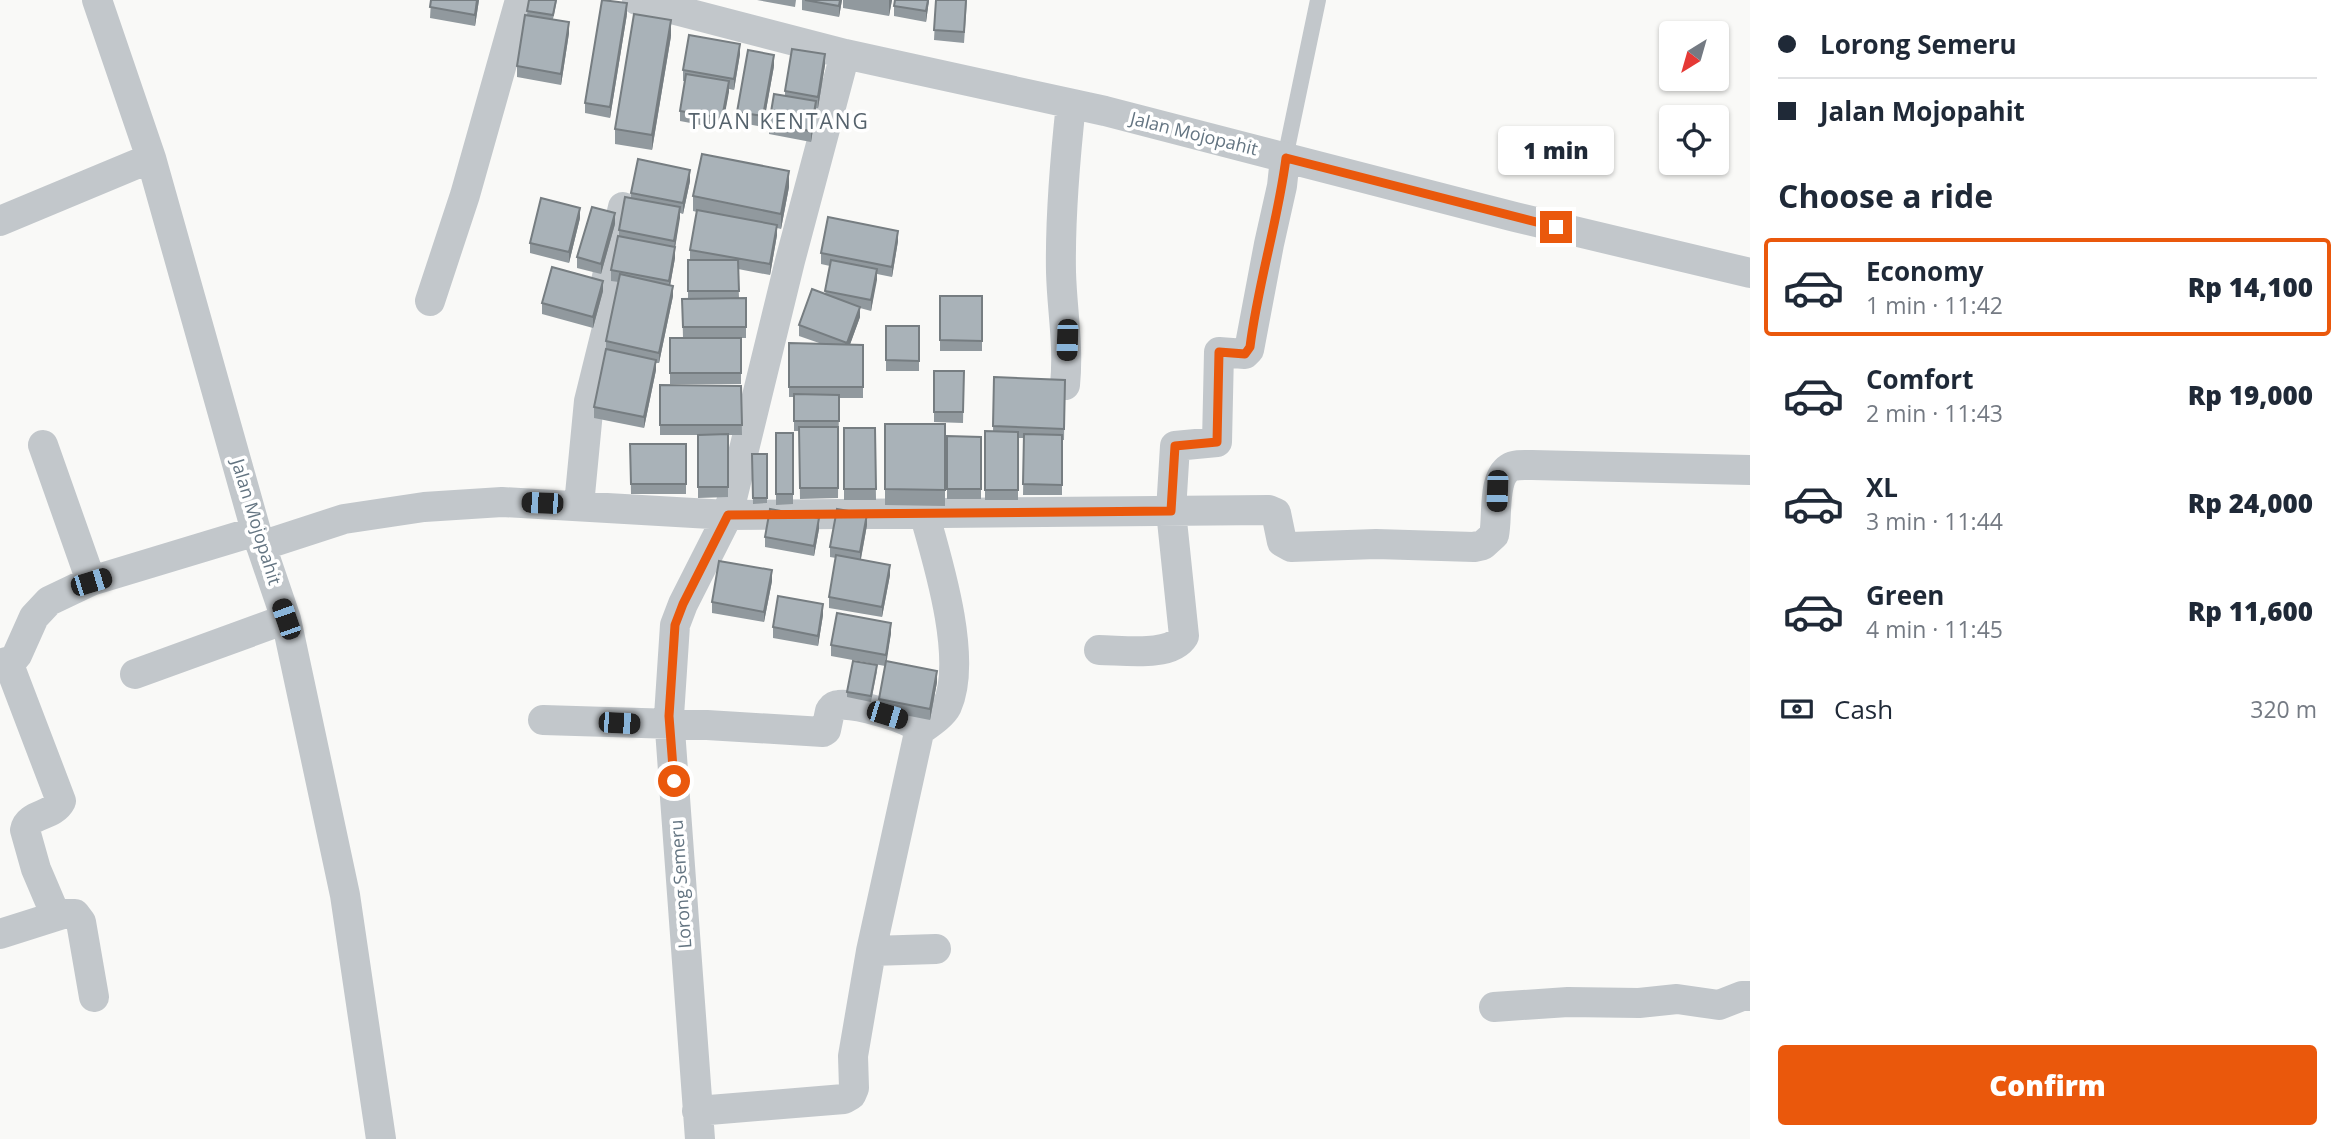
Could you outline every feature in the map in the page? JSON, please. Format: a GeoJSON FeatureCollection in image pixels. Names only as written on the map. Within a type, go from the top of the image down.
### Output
{"type":"FeatureCollection","features":[{"type":"Feature","properties":{"kind":"street","name":"Jalan Mojopahit"},"geometry":{"type":"LineString","coordinates":[[97,0],[151,158],[259,539],[286,619],[345,895],[381,1139]]}},
{"type":"Feature","properties":{"kind":"street"},"geometry":{"type":"LineString","coordinates":[[430,302],[465,195],[520,0]]}},
{"type":"Feature","properties":{"kind":"street","name":"Jalan Mojopahit"},"geometry":{"type":"LineString","coordinates":[[637,0],[729,12],[845,54],[1071,104],[1527,220],[1750,273]]}},
{"type":"Feature","properties":{"kind":"street","name":"Lorong Semeru"},"geometry":{"type":"LineString","coordinates":[[698,1125],[670,726],[677,618],[728,515],[790,261],[845,54]]}},
{"type":"Feature","properties":{"kind":"street"},"geometry":{"type":"LineString","coordinates":[[1065,385],[1067,340],[1061,243],[1071,104]]}},
{"type":"Feature","properties":{"kind":"street"},"geometry":{"type":"LineString","coordinates":[[0,221],[151,158]]}},
{"type":"Feature","properties":{"kind":"street"},"geometry":{"type":"LineString","coordinates":[[1099,650],[1166,650],[1180,643],[1184,636],[1171,511],[1175,446],[1217,442],[1219,352],[1245,354],[1250,347],[1286,158]]}},
{"type":"Feature","properties":{"kind":"street"},"geometry":{"type":"LineString","coordinates":[[579,505],[589,401],[615,296],[614,290],[606,281],[622,207]]}},
{"type":"Feature","properties":{"kind":"street"},"geometry":{"type":"LineString","coordinates":[[43,445],[91,582]]}},
{"type":"Feature","properties":{"kind":"street"},"geometry":{"type":"LineString","coordinates":[[56,916],[36,869],[25,825],[30,820],[53,811],[61,801],[4,664],[18,655],[34,617],[44,604],[91,582],[344,519],[425,507],[502,502],[728,515],[1273,511],[1278,519],[1282,542],[1290,547],[1376,544],[1474,547],[1483,545],[1494,535],[1497,491],[1510,467],[1532,465],[1750,470]]}},
{"type":"Feature","properties":{"kind":"street"},"geometry":{"type":"LineString","coordinates":[[698,1125],[844,1099],[854,1088],[853,1056],[871,951],[918,732],[946,709],[955,672],[942,576],[924,513]]}},
{"type":"Feature","properties":{"kind":"street"},"geometry":{"type":"LineString","coordinates":[[135,674],[286,619]]}},
{"type":"Feature","properties":{"kind":"street"},"geometry":{"type":"LineString","coordinates":[[543,720],[670,726],[707,725],[823,733],[830,710],[839,705],[910,722],[918,732]]}},
{"type":"Feature","properties":{"kind":"street"},"geometry":{"type":"LineString","coordinates":[[0,934],[71,913],[81,922],[94,997]]}},
{"type":"Feature","properties":{"kind":"street"},"geometry":{"type":"LineString","coordinates":[[871,951],[936,949]]}},
{"type":"Feature","properties":{"kind":"street"},"geometry":{"type":"LineString","coordinates":[[1494,1007],[1568,1002],[1639,1003],[1666,999],[1719,1005],[1742,996],[1750,996]]}},
{"type":"Feature","properties":{"kind":"lane"},"geometry":{"type":"LineString","coordinates":[[1286,158],[1318,0]]}},
{"type":"Feature","properties":{"kind":"building"},"geometry":{"type":"Polygon","coordinates":[[[431,0],[477,0],[475,15],[430,7],[431,0]]]}},
{"type":"Feature","properties":{"kind":"building"},"geometry":{"type":"Polygon","coordinates":[[[529,0],[556,0],[553,15],[527,11],[529,0]]]}},
{"type":"Feature","properties":{"kind":"building"},"geometry":{"type":"Polygon","coordinates":[[[602,0],[627,3],[610,107],[585,103],[602,0]]]}},
{"type":"Feature","properties":{"kind":"building"},"geometry":{"type":"Polygon","coordinates":[[[805,0],[840,0],[839,6],[805,0]]]}},
{"type":"Feature","properties":{"kind":"building"},"geometry":{"type":"Polygon","coordinates":[[[895,0],[928,0],[926,11],[894,6],[895,0]]]}},
{"type":"Feature","properties":{"kind":"building"},"geometry":{"type":"Polygon","coordinates":[[[936,0],[966,0],[964,32],[934,30],[936,0]]]}},
{"type":"Feature","properties":{"kind":"building"},"geometry":{"type":"Polygon","coordinates":[[[634,14],[671,20],[652,135],[615,129],[634,14]]]}},
{"type":"Feature","properties":{"kind":"building"},"geometry":{"type":"Polygon","coordinates":[[[525,15],[569,22],[561,74],[517,66],[525,15]]]}},
{"type":"Feature","properties":{"kind":"building"},"geometry":{"type":"Polygon","coordinates":[[[689,35],[740,44],[734,79],[683,70],[689,35]]]}},
{"type":"Feature","properties":{"kind":"building"},"geometry":{"type":"Polygon","coordinates":[[[792,49],[825,54],[818,97],[785,91],[792,49]]]}},
{"type":"Feature","properties":{"kind":"building"},"geometry":{"type":"Polygon","coordinates":[[[748,50],[774,55],[763,116],[737,112],[748,50]]]}},
{"type":"Feature","properties":{"kind":"building"},"geometry":{"type":"Polygon","coordinates":[[[686,74],[729,81],[722,118],[680,111],[686,74]]]}},
{"type":"Feature","properties":{"kind":"building"},"geometry":{"type":"Polygon","coordinates":[[[774,94],[816,101],[811,131],[769,124],[774,94]]]}},
{"type":"Feature","properties":{"kind":"building"},"geometry":{"type":"Polygon","coordinates":[[[702,154],[789,171],[781,214],[693,196],[702,154]]]}},
{"type":"Feature","properties":{"kind":"building"},"geometry":{"type":"Polygon","coordinates":[[[638,159],[690,170],[683,203],[631,193],[638,159]]]}},
{"type":"Feature","properties":{"kind":"building"},"geometry":{"type":"Polygon","coordinates":[[[625,197],[680,207],[674,241],[619,230],[625,197]]]}},
{"type":"Feature","properties":{"kind":"building"},"geometry":{"type":"Polygon","coordinates":[[[541,198],[580,208],[569,252],[530,243],[541,198]]]}},
{"type":"Feature","properties":{"kind":"building"},"geometry":{"type":"Polygon","coordinates":[[[592,207],[615,213],[601,264],[577,257],[592,207]]]}},
{"type":"Feature","properties":{"kind":"building"},"geometry":{"type":"Polygon","coordinates":[[[697,210],[777,225],[770,264],[690,250],[697,210]]]}},
{"type":"Feature","properties":{"kind":"building"},"geometry":{"type":"Polygon","coordinates":[[[828,217],[898,231],[892,267],[821,253],[828,217]]]}},
{"type":"Feature","properties":{"kind":"building"},"geometry":{"type":"Polygon","coordinates":[[[618,236],[675,247],[669,281],[611,270],[618,236]]]}},
{"type":"Feature","properties":{"kind":"building"},"geometry":{"type":"Polygon","coordinates":[[[688,260],[738,260],[739,291],[688,291],[688,260]]]}},
{"type":"Feature","properties":{"kind":"building"},"geometry":{"type":"Polygon","coordinates":[[[831,260],[877,269],[871,300],[825,291],[831,260]]]}},
{"type":"Feature","properties":{"kind":"building"},"geometry":{"type":"Polygon","coordinates":[[[552,267],[603,281],[593,317],[542,303],[552,267]]]}},
{"type":"Feature","properties":{"kind":"building"},"geometry":{"type":"Polygon","coordinates":[[[620,274],[673,286],[659,353],[606,341],[620,274]]]}},
{"type":"Feature","properties":{"kind":"building"},"geometry":{"type":"Polygon","coordinates":[[[812,289],[860,307],[847,343],[799,325],[812,289]]]}},
{"type":"Feature","properties":{"kind":"building"},"geometry":{"type":"Polygon","coordinates":[[[940,296],[982,296],[982,341],[940,340],[940,296]]]}},
{"type":"Feature","properties":{"kind":"building"},"geometry":{"type":"Polygon","coordinates":[[[746,298],[746,327],[683,327],[682,299],[746,298]]]}},
{"type":"Feature","properties":{"kind":"building"},"geometry":{"type":"Polygon","coordinates":[[[886,326],[919,326],[919,361],[886,360],[886,326]]]}},
{"type":"Feature","properties":{"kind":"building"},"geometry":{"type":"Polygon","coordinates":[[[670,338],[741,338],[741,373],[670,373],[670,338]]]}},
{"type":"Feature","properties":{"kind":"building"},"geometry":{"type":"Polygon","coordinates":[[[789,343],[863,345],[863,387],[789,387],[789,343]]]}},
{"type":"Feature","properties":{"kind":"building"},"geometry":{"type":"Polygon","coordinates":[[[606,349],[656,360],[644,417],[594,407],[606,349]]]}},
{"type":"Feature","properties":{"kind":"building"},"geometry":{"type":"Polygon","coordinates":[[[934,371],[964,371],[963,412],[934,412],[934,371]]]}},
{"type":"Feature","properties":{"kind":"building"},"geometry":{"type":"Polygon","coordinates":[[[994,377],[1065,380],[1064,429],[993,426],[994,377]]]}},
{"type":"Feature","properties":{"kind":"building"},"geometry":{"type":"Polygon","coordinates":[[[660,385],[741,386],[742,425],[660,425],[660,385]]]}},
{"type":"Feature","properties":{"kind":"building"},"geometry":{"type":"Polygon","coordinates":[[[794,394],[839,395],[839,421],[794,421],[794,394]]]}},
{"type":"Feature","properties":{"kind":"building"},"geometry":{"type":"Polygon","coordinates":[[[885,424],[945,424],[945,490],[885,489],[885,424]]]}},
{"type":"Feature","properties":{"kind":"building"},"geometry":{"type":"Polygon","coordinates":[[[799,427],[838,427],[838,488],[800,488],[799,427]]]}},
{"type":"Feature","properties":{"kind":"building"},"geometry":{"type":"Polygon","coordinates":[[[844,428],[875,428],[876,489],[844,489],[844,428]]]}},
{"type":"Feature","properties":{"kind":"building"},"geometry":{"type":"Polygon","coordinates":[[[985,431],[1018,432],[1018,490],[985,490],[985,431]]]}},
{"type":"Feature","properties":{"kind":"building"},"geometry":{"type":"Polygon","coordinates":[[[776,433],[793,433],[793,494],[776,494],[776,433]]]}},
{"type":"Feature","properties":{"kind":"building"},"geometry":{"type":"Polygon","coordinates":[[[728,434],[728,487],[698,487],[698,435],[728,434]]]}},
{"type":"Feature","properties":{"kind":"building"},"geometry":{"type":"Polygon","coordinates":[[[1024,434],[1062,435],[1062,485],[1023,484],[1024,434]]]}},
{"type":"Feature","properties":{"kind":"building"},"geometry":{"type":"Polygon","coordinates":[[[947,436],[981,437],[981,489],[947,489],[947,436]]]}},
{"type":"Feature","properties":{"kind":"building"},"geometry":{"type":"Polygon","coordinates":[[[630,444],[686,444],[686,484],[631,484],[630,444]]]}},
{"type":"Feature","properties":{"kind":"building"},"geometry":{"type":"Polygon","coordinates":[[[752,454],[767,454],[767,498],[753,498],[752,454]]]}},
{"type":"Feature","properties":{"kind":"building"},"geometry":{"type":"Polygon","coordinates":[[[770,509],[819,518],[814,546],[765,537],[770,509]]]}},
{"type":"Feature","properties":{"kind":"building"},"geometry":{"type":"Polygon","coordinates":[[[837,509],[867,514],[860,552],[830,547],[837,509]]]}},
{"type":"Feature","properties":{"kind":"building"},"geometry":{"type":"Polygon","coordinates":[[[836,555],[890,565],[882,607],[829,597],[836,555]]]}},
{"type":"Feature","properties":{"kind":"building"},"geometry":{"type":"Polygon","coordinates":[[[719,561],[772,570],[764,612],[712,602],[719,561]]]}},
{"type":"Feature","properties":{"kind":"building"},"geometry":{"type":"Polygon","coordinates":[[[778,596],[823,604],[818,636],[773,627],[778,596]]]}},
{"type":"Feature","properties":{"kind":"building"},"geometry":{"type":"Polygon","coordinates":[[[837,613],[891,623],[886,655],[831,645],[837,613]]]}},
{"type":"Feature","properties":{"kind":"building"},"geometry":{"type":"Polygon","coordinates":[[[853,661],[877,665],[871,696],[847,692],[853,661]]]}},
{"type":"Feature","properties":{"kind":"building"},"geometry":{"type":"Polygon","coordinates":[[[886,661],[937,671],[930,709],[879,699],[886,661]]]}},
{"type":"Feature","properties":{"kind":"district","name":"TUAN KENTANG"},"geometry":{"type":"Point","coordinates":[779,122]}},
{"type":"Feature","properties":{"kind":"route"},"geometry":{"type":"LineString","coordinates":[[674,781],[669,716],[675,625],[728,515],[1171,511],[1175,446],[1217,442],[1219,352],[1245,354],[1250,347],[1286,158],[1556,227]]}}]}
